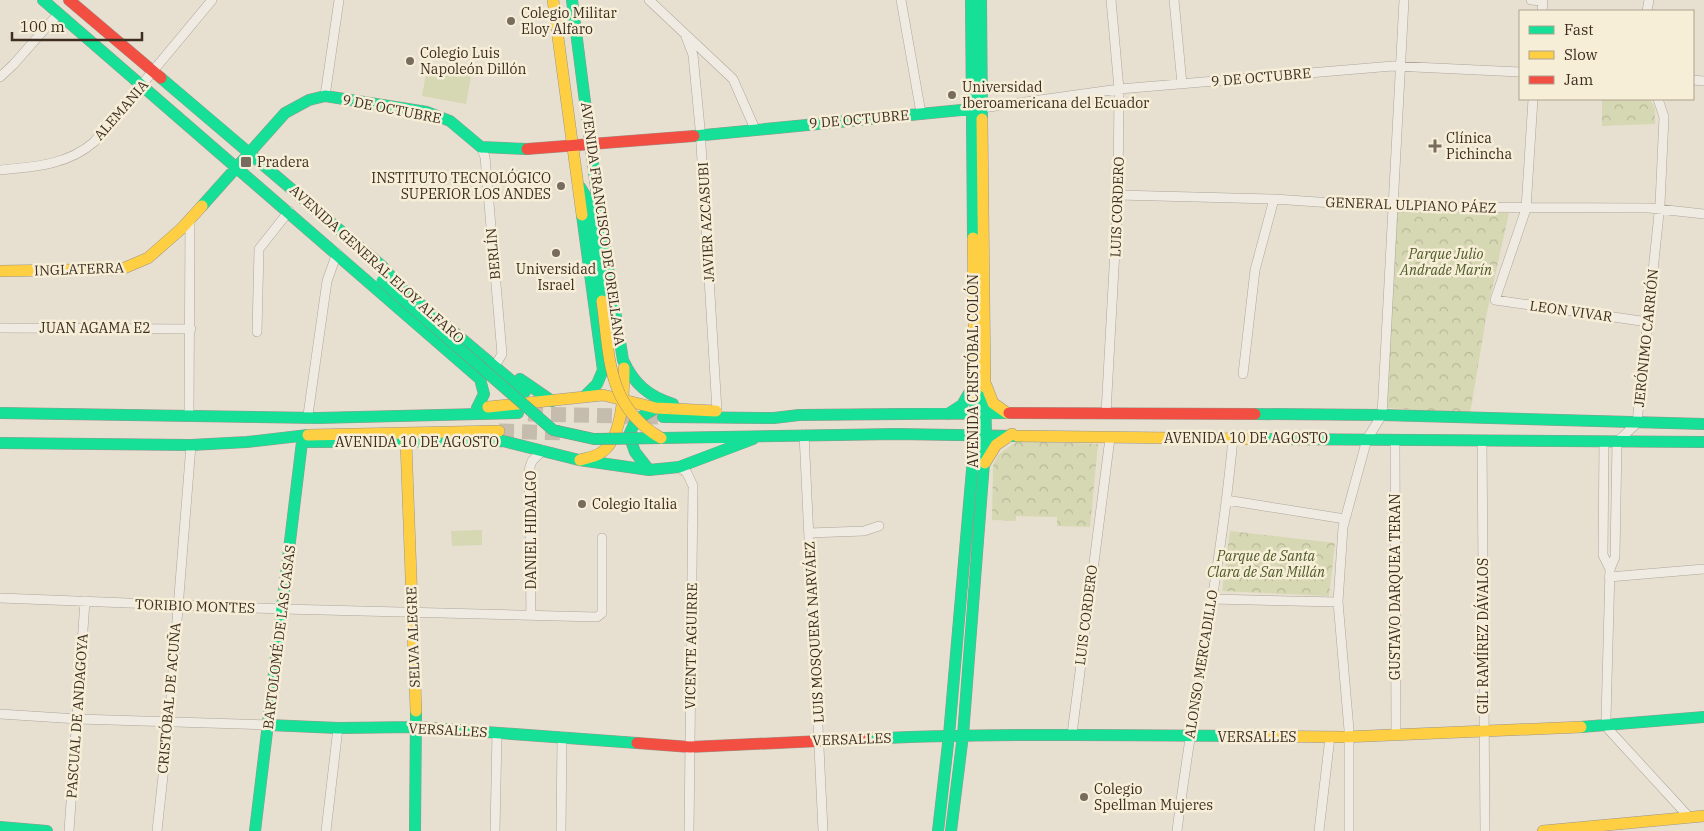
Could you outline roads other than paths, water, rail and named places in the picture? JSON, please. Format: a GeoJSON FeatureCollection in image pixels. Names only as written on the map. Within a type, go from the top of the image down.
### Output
{"type":"FeatureCollection","features":[{"type":"Feature","properties":{"kind":"main road","name":"AVENIDA GENERAL ELOY ALFARO"},"geometry":{"type":"LineString","coordinates":[[44,0],[340,256]]}},
{"type":"Feature","properties":{"kind":"main road","name":"AVENIDA GENERAL ELOY ALFARO"},"geometry":{"type":"LineString","coordinates":[[69,0],[382,266],[399,286],[525,392]]}},
{"type":"Feature","properties":{"kind":"main road","name":"AVENIDA FRANCISCO DE ORELLANA"},"geometry":{"type":"LineString","coordinates":[[553,0],[580,187],[603,370],[597,384],[585,396]]}},
{"type":"Feature","properties":{"kind":"main road","name":"AVENIDA FRANCISCO DE ORELLANA"},"geometry":{"type":"LineString","coordinates":[[572,0],[592,144],[600,219],[622,356],[629,376],[638,386],[655,398],[690,409]]}},
{"type":"Feature","properties":{"kind":"main road","name":"AVENIDA CRISTÓBAL COLÓN"},"geometry":{"type":"LineString","coordinates":[[938,831],[981,435],[986,413],[981,384],[977,109],[971,0]]}},
{"type":"Feature","properties":{"kind":"main road","name":"AVENIDA CRISTÓBAL COLÓN"},"geometry":{"type":"LineString","coordinates":[[977,109],[981,0]]}},
{"type":"Feature","properties":{"kind":"main road","name":"9 DE OCTUBRE"},"geometry":{"type":"LineString","coordinates":[[237,167],[285,113],[309,100],[325,96],[442,116],[481,147],[526,149],[977,109]]}},
{"type":"Feature","properties":{"kind":"main road","name":"INGLATERRA"},"geometry":{"type":"LineString","coordinates":[[0,271],[122,269],[130,266],[156,252],[237,167]]}},
{"type":"Feature","properties":{"kind":"main road"},"geometry":{"type":"LineString","coordinates":[[580,187],[588,200],[616,387],[629,413],[644,428],[662,438]]}},
{"type":"Feature","properties":{"kind":"main road"},"geometry":{"type":"LineString","coordinates":[[340,256],[361,266],[382,281],[553,430],[577,438],[600,440],[755,438]]}},
{"type":"Feature","properties":{"kind":"main road"},"geometry":{"type":"LineString","coordinates":[[340,256],[480,379],[484,389],[484,399],[477,408]]}},
{"type":"Feature","properties":{"kind":"main road"},"geometry":{"type":"LineString","coordinates":[[382,266],[403,277],[498,361],[533,390],[552,402]]}},
{"type":"Feature","properties":{"kind":"main road"},"geometry":{"type":"LineString","coordinates":[[600,347],[614,363],[622,356]]}},
{"type":"Feature","properties":{"kind":"main road"},"geometry":{"type":"LineString","coordinates":[[579,460],[600,453],[611,442],[624,400],[622,356]]}},
{"type":"Feature","properties":{"kind":"main road","name":"AVENIDA CRISTÓBAL COLÓN"},"geometry":{"type":"LineString","coordinates":[[951,831],[963,735],[985,463],[981,435],[974,414],[981,384]]}},
{"type":"Feature","properties":{"kind":"main road"},"geometry":{"type":"LineString","coordinates":[[948,414],[962,405],[981,384],[992,403],[1007,414]]}},
{"type":"Feature","properties":{"kind":"main road"},"geometry":{"type":"LineString","coordinates":[[603,395],[614,406],[619,419]]}},
{"type":"Feature","properties":{"kind":"main road","name":"AVENIDA 10 DE AGOSTO"},"geometry":{"type":"LineString","coordinates":[[0,413],[303,416],[477,408],[552,402],[603,395],[659,412],[774,418],[798,415],[1106,413],[1382,415],[1704,424]]}},
{"type":"Feature","properties":{"kind":"main road","name":"AVENIDA 10 DE AGOSTO"},"geometry":{"type":"LineString","coordinates":[[659,412],[690,409],[774,412],[798,415]]}},
{"type":"Feature","properties":{"kind":"main road"},"geometry":{"type":"LineString","coordinates":[[648,470],[630,446],[628,435],[633,421],[642,414],[659,412]]}},
{"type":"Feature","properties":{"kind":"main road","name":"AVENIDA 10 DE AGOSTO"},"geometry":{"type":"LineString","coordinates":[[303,416],[317,418],[518,413]]}},
{"type":"Feature","properties":{"kind":"main road","name":"AVENIDA 10 DE AGOSTO"},"geometry":{"type":"LineString","coordinates":[[247,442],[301,435],[499,431]]}},
{"type":"Feature","properties":{"kind":"main road","name":"AVENIDA 10 DE AGOSTO"},"geometry":{"type":"LineString","coordinates":[[680,431],[788,434],[1012,434],[1110,438],[1704,442]]}},
{"type":"Feature","properties":{"kind":"main road","name":"AVENIDA 10 DE AGOSTO"},"geometry":{"type":"LineString","coordinates":[[0,443],[191,445],[247,442],[503,441],[579,460],[648,470],[680,467],[755,438],[788,434]]}},
{"type":"Feature","properties":{"kind":"main road"},"geometry":{"type":"LineString","coordinates":[[985,463],[996,445],[1012,434]]}},
{"type":"Feature","properties":{"kind":"main road","name":"BARTOLOMÉ DE LAS CASAS"},"geometry":{"type":"LineString","coordinates":[[255,831],[302,442]]}},
{"type":"Feature","properties":{"kind":"main road","name":"SELVA ALEGRE"},"geometry":{"type":"LineString","coordinates":[[406,442],[418,727],[415,831]]}},
{"type":"Feature","properties":{"kind":"main road","name":"VERSALLES"},"geometry":{"type":"LineString","coordinates":[[269,725],[338,728],[418,727],[562,736],[690,747],[949,735],[1072,734],[1188,737],[1348,737],[1606,725],[1704,717]]}},
{"type":"Feature","properties":{"kind":"main road"},"geometry":{"type":"LineString","coordinates":[[1543,831],[1704,816]]}},
{"type":"Feature","properties":{"kind":"main road"},"geometry":{"type":"LineString","coordinates":[[0,827],[47,831]]}},
{"type":"Feature","properties":{"kind":"street","name":"ALEMANIA"},"geometry":{"type":"LineString","coordinates":[[0,170],[41,166],[82,152],[94,142],[212,0]]}},
{"type":"Feature","properties":{"kind":"street"},"geometry":{"type":"LineString","coordinates":[[325,96],[339,0]]}},
{"type":"Feature","properties":{"kind":"street"},"geometry":{"type":"LineString","coordinates":[[649,0],[733,79],[755,129]]}},
{"type":"Feature","properties":{"kind":"street"},"geometry":{"type":"LineString","coordinates":[[901,0],[921,113]]}},
{"type":"Feature","properties":{"kind":"street","name":"LUIS CORDERO"},"geometry":{"type":"LineString","coordinates":[[1106,413],[1118,196],[1119,89],[1111,0]]}},
{"type":"Feature","properties":{"kind":"street"},"geometry":{"type":"LineString","coordinates":[[1174,0],[1182,84]]}},
{"type":"Feature","properties":{"kind":"street"},"geometry":{"type":"LineString","coordinates":[[1349,831],[1349,730],[1338,602],[1345,519],[1367,439],[1382,415],[1391,208],[1402,66],[1404,0]]}},
{"type":"Feature","properties":{"kind":"street"},"geometry":{"type":"LineString","coordinates":[[1531,0],[1543,0]]}},
{"type":"Feature","properties":{"kind":"street"},"geometry":{"type":"LineString","coordinates":[[0,77],[59,13]]}},
{"type":"Feature","properties":{"kind":"street","name":"JAVIER AZCASUBI"},"geometry":{"type":"LineString","coordinates":[[685,34],[693,55],[700,135],[717,411]]}},
{"type":"Feature","properties":{"kind":"street","name":"9 DE OCTUBRE"},"geometry":{"type":"LineString","coordinates":[[977,109],[1119,89],[1402,66],[1519,72]]}},
{"type":"Feature","properties":{"kind":"street"},"geometry":{"type":"LineString","coordinates":[[1526,209],[1533,100]]}},
{"type":"Feature","properties":{"kind":"street","name":"JERÓNIMO CARRIÓN"},"geometry":{"type":"LineString","coordinates":[[1617,442],[1637,423],[1659,209],[1664,117],[1658,100]]}},
{"type":"Feature","properties":{"kind":"street","name":"BERLÍN"},"geometry":{"type":"LineString","coordinates":[[481,147],[485,158],[502,354],[498,361]]}},
{"type":"Feature","properties":{"kind":"street","name":"GENERAL ULPIANO PÁEZ"},"geometry":{"type":"LineString","coordinates":[[1118,196],[1274,199],[1391,208],[1659,209],[1704,214]]}},
{"type":"Feature","properties":{"kind":"street"},"geometry":{"type":"LineString","coordinates":[[1243,374],[1255,270],[1274,199]]}},
{"type":"Feature","properties":{"kind":"street","name":"LEON VIVAR"},"geometry":{"type":"LineString","coordinates":[[1526,209],[1495,300],[1648,322]]}},
{"type":"Feature","properties":{"kind":"street"},"geometry":{"type":"LineString","coordinates":[[257,332],[259,252],[289,211]]}},
{"type":"Feature","properties":{"kind":"street"},"geometry":{"type":"LineString","coordinates":[[189,415],[191,329],[190,218]]}},
{"type":"Feature","properties":{"kind":"street"},"geometry":{"type":"LineString","coordinates":[[303,416],[327,282],[340,256]]}},
{"type":"Feature","properties":{"kind":"street","name":"JUAN AGAMA E2"},"geometry":{"type":"LineString","coordinates":[[0,328],[191,329]]}},
{"type":"Feature","properties":{"kind":"street","name":"LUIS MOSQUERA NARVÁEZ"},"geometry":{"type":"LineString","coordinates":[[804,434],[823,831]]}},
{"type":"Feature","properties":{"kind":"street","name":"LUIS CORDERO"},"geometry":{"type":"LineString","coordinates":[[1072,734],[1096,564],[1110,438]]}},
{"type":"Feature","properties":{"kind":"street","name":"ALONSO MERCADILLO"},"geometry":{"type":"LineString","coordinates":[[1177,831],[1188,737],[1212,599],[1233,438]]}},
{"type":"Feature","properties":{"kind":"street","name":"GUSTAVO DARQUEA TERAN"},"geometry":{"type":"LineString","coordinates":[[1395,441],[1396,734]]}},
{"type":"Feature","properties":{"kind":"street","name":"GIL RAMÍREZ DÁVALOS"},"geometry":{"type":"LineString","coordinates":[[1482,441],[1485,831]]}},
{"type":"Feature","properties":{"kind":"street"},"geometry":{"type":"LineString","coordinates":[[1604,442],[1603,555],[1610,573]]}},
{"type":"Feature","properties":{"kind":"street"},"geometry":{"type":"LineString","coordinates":[[1617,442],[1615,557],[1610,573],[1606,725],[1689,817]]}},
{"type":"Feature","properties":{"kind":"street","name":"CRISTÓBAL DE ACUÑA"},"geometry":{"type":"LineString","coordinates":[[157,831],[169,722],[191,445]]}},
{"type":"Feature","properties":{"kind":"street","name":"DANIEL HIDALGO"},"geometry":{"type":"LineString","coordinates":[[531,616],[529,470],[532,461],[543,450]]}},
{"type":"Feature","properties":{"kind":"street","name":"VICENTE AGUIRRE"},"geometry":{"type":"LineString","coordinates":[[680,467],[687,473],[693,486],[689,831]]}},
{"type":"Feature","properties":{"kind":"street"},"geometry":{"type":"LineString","coordinates":[[1226,500],[1345,519]]}},
{"type":"Feature","properties":{"kind":"street"},"geometry":{"type":"LineString","coordinates":[[809,533],[864,531],[879,526]]}},
{"type":"Feature","properties":{"kind":"street","name":"TORIBIO MONTES"},"geometry":{"type":"LineString","coordinates":[[0,598],[283,609],[412,611],[531,616],[600,616],[602,538]]}},
{"type":"Feature","properties":{"kind":"street"},"geometry":{"type":"LineString","coordinates":[[1610,573],[1704,569]]}},
{"type":"Feature","properties":{"kind":"street"},"geometry":{"type":"LineString","coordinates":[[1212,599],[1338,602]]}},
{"type":"Feature","properties":{"kind":"street","name":"PASCUAL DE ANDAGOYA"},"geometry":{"type":"LineString","coordinates":[[69,831],[85,601]]}},
{"type":"Feature","properties":{"kind":"street","name":"VERSALLES"},"geometry":{"type":"LineString","coordinates":[[0,714],[78,719],[269,725]]}},
{"type":"Feature","properties":{"kind":"street"},"geometry":{"type":"LineString","coordinates":[[326,831],[338,728]]}},
{"type":"Feature","properties":{"kind":"street"},"geometry":{"type":"LineString","coordinates":[[495,831],[497,733]]}},
{"type":"Feature","properties":{"kind":"street"},"geometry":{"type":"LineString","coordinates":[[561,831],[562,736]]}},
{"type":"Feature","properties":{"kind":"street"},"geometry":{"type":"LineString","coordinates":[[1319,831],[1330,737]]}},
{"type":"Feature","properties":{"kind":"tunnel"},"geometry":{"type":"LineString","coordinates":[[528,414],[663,417]]}},
{"type":"Feature","properties":{"kind":"tunnel"},"geometry":{"type":"LineString","coordinates":[[499,431],[565,433]]}},
{"type":"Feature","properties":{"kind":"place","name":"Colegio Militar Eloy Alfaro"},"geometry":{"type":"Point","coordinates":[511,21]}},
{"type":"Feature","properties":{"kind":"place","name":"Colegio Luis Napoleón Dillón"},"geometry":{"type":"Point","coordinates":[410,61]}},
{"type":"Feature","properties":{"kind":"place","name":"Universidad Iberoamericana del Ecuador"},"geometry":{"type":"Point","coordinates":[952,95]}},
{"type":"Feature","properties":{"kind":"place","name":"Clínica Pichincha"},"geometry":{"type":"Point","coordinates":[1435,146]}},
{"type":"Feature","properties":{"kind":"place","name":"Pradera"},"geometry":{"type":"Point","coordinates":[246,162]}},
{"type":"Feature","properties":{"kind":"place","name":"INSTITUTO TECNOLÓGICO SUPERIOR LOS ANDES"},"geometry":{"type":"Point","coordinates":[561,186]}},
{"type":"Feature","properties":{"kind":"place","name":"Universidad Israel"},"geometry":{"type":"Point","coordinates":[556,253]}},
{"type":"Feature","properties":{"kind":"place","name":"Colegio Italia"},"geometry":{"type":"Point","coordinates":[582,504]}},
{"type":"Feature","properties":{"kind":"place","name":"Colegio Spellman Mujeres"},"geometry":{"type":"Point","coordinates":[1084,797]}},
{"type":"Feature","properties":{"kind":"park label","name":"Parque Julio Andrade Marín"},"geometry":{"type":"Point","coordinates":[1446,262]}},
{"type":"Feature","properties":{"kind":"park label","name":"Parque de Santa Clara de San Millán"},"geometry":{"type":"Point","coordinates":[1266,564]}}]}
